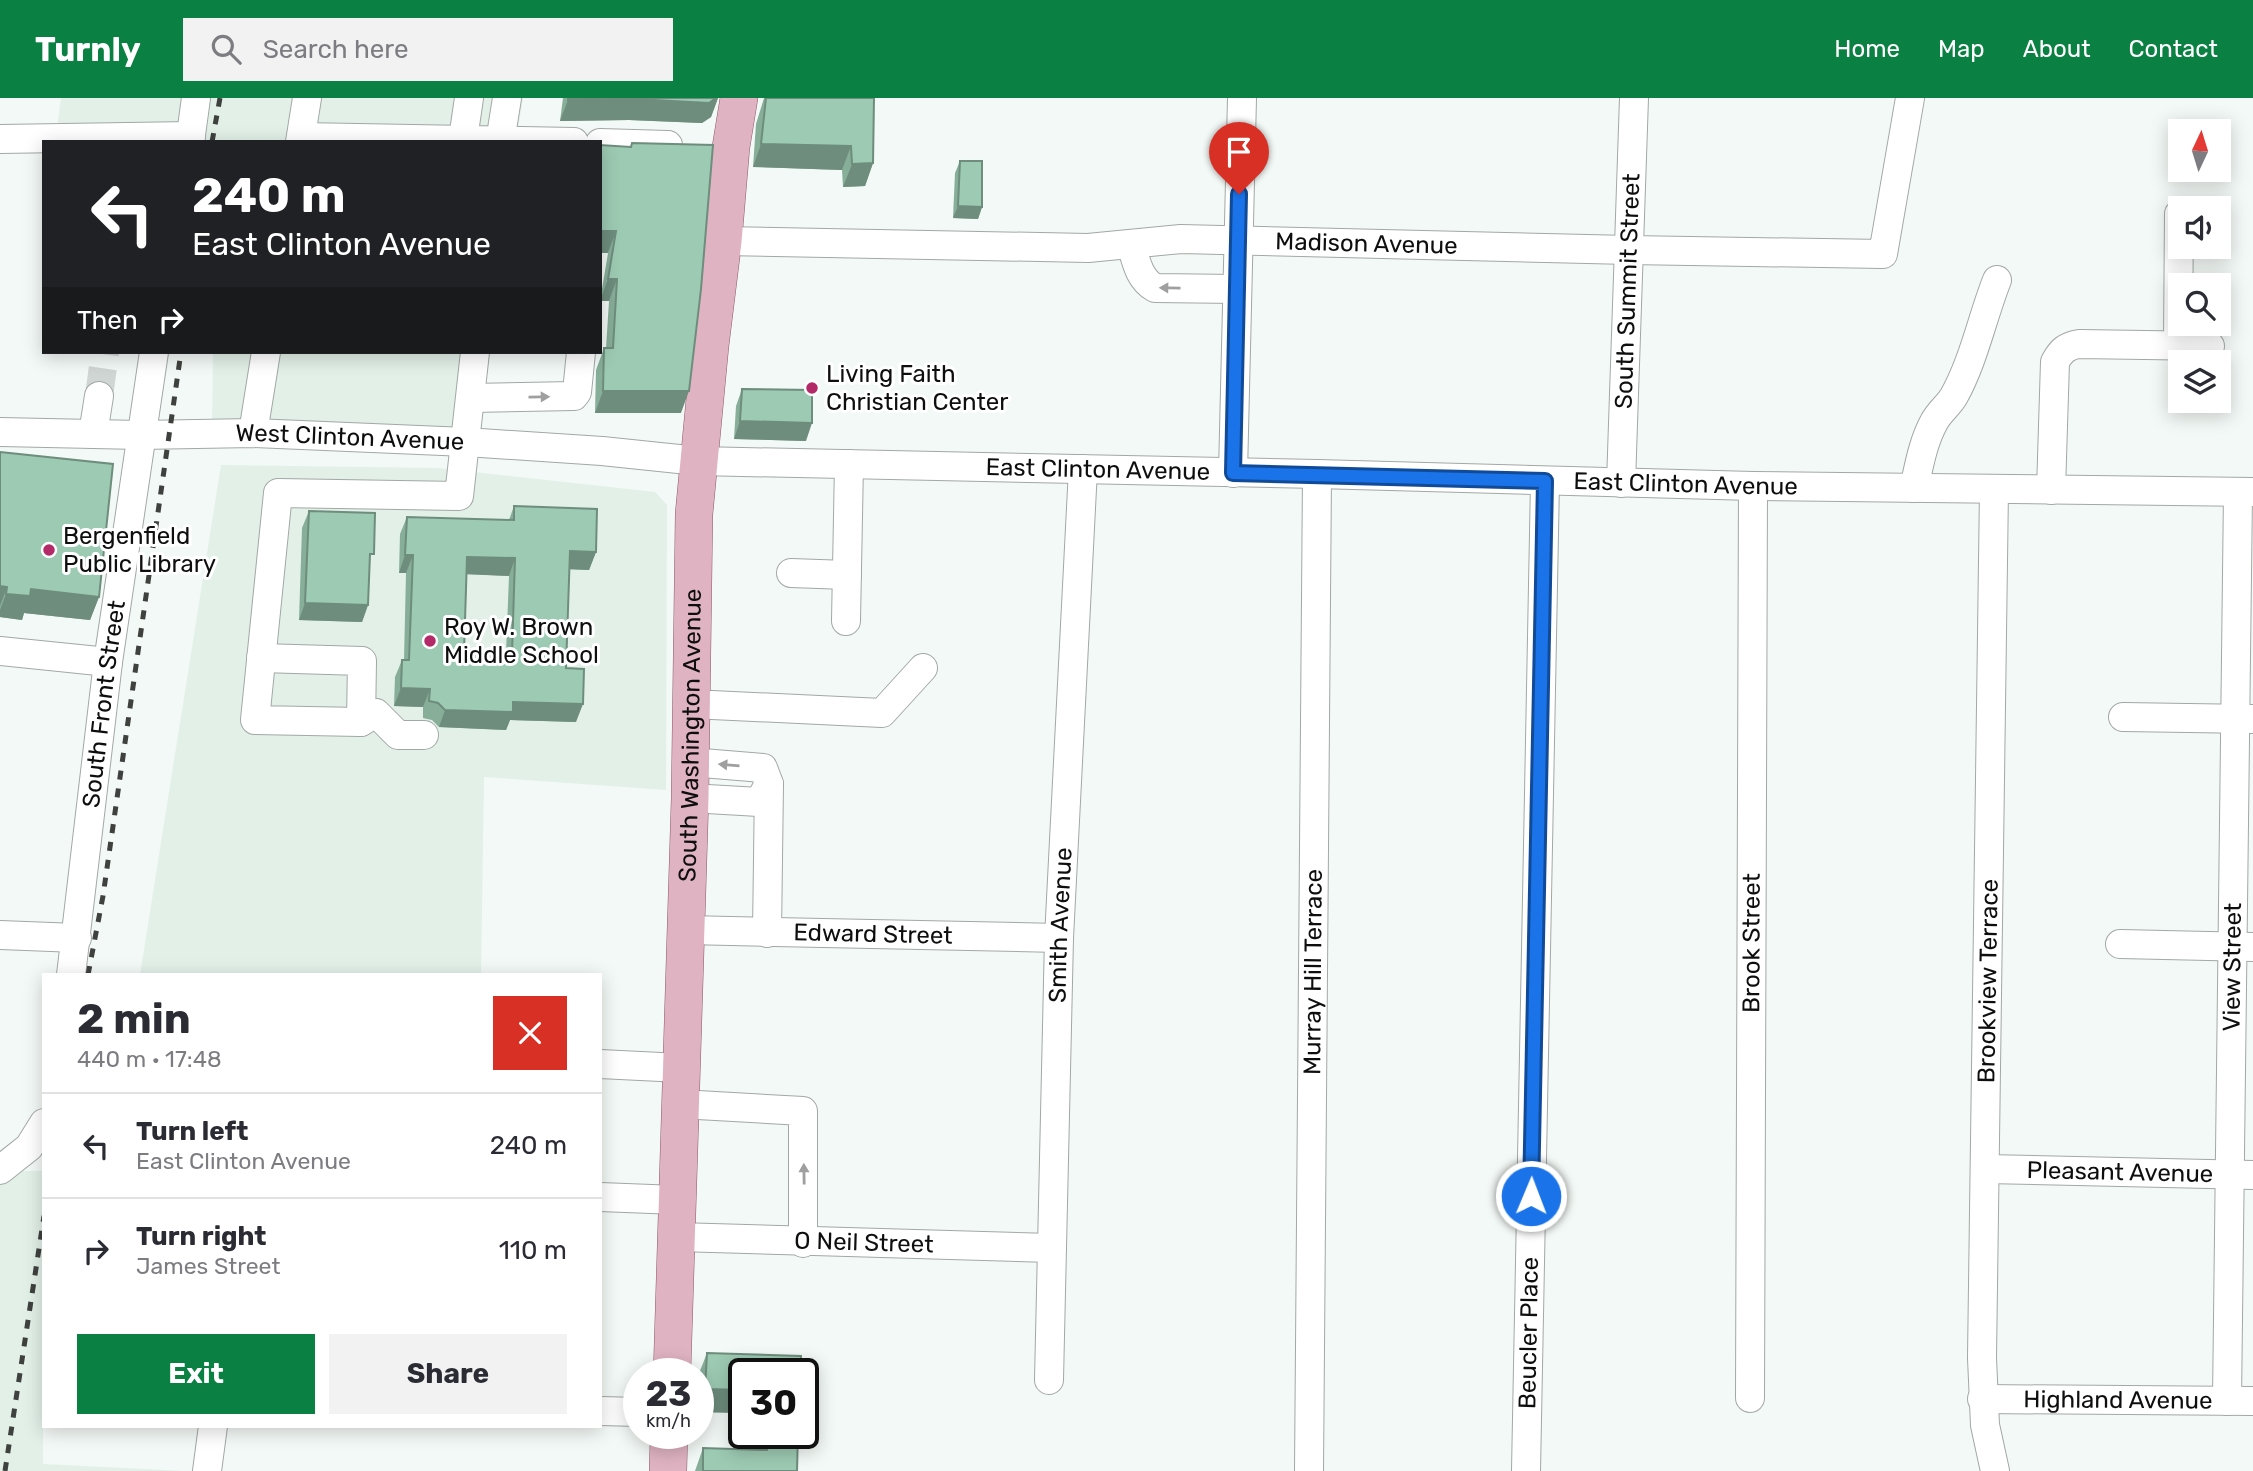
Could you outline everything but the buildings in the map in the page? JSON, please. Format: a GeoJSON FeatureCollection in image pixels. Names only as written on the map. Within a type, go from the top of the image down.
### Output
{"type":"FeatureCollection","features":[{"type":"Feature","properties":{"kind":"main road","name":"South Washington Avenue"},"geometry":{"type":"LineString","coordinates":[[673,1358],[690,798],[694,514],[723,242],[709,146],[739,98]]}},
{"type":"Feature","properties":{"kind":"main road"},"geometry":{"type":"LineString","coordinates":[[668,1471],[669,1449]]}},
{"type":"Feature","properties":{"kind":"street"},"geometry":{"type":"LineString","coordinates":[[0,139],[191,139],[196,98]]}},
{"type":"Feature","properties":{"kind":"street"},"geometry":{"type":"LineString","coordinates":[[307,98],[300,140],[482,140]]}},
{"type":"Feature","properties":{"kind":"street"},"geometry":{"type":"LineString","coordinates":[[463,139],[469,98]]}},
{"type":"Feature","properties":{"kind":"street"},"geometry":{"type":"LineString","coordinates":[[500,140],[507,98]]}},
{"type":"Feature","properties":{"kind":"street"},"geometry":{"type":"LineString","coordinates":[[1233,473],[1241,98]]}},
{"type":"Feature","properties":{"kind":"street","name":"South Summit Street"},"geometry":{"type":"LineString","coordinates":[[1621,483],[1634,98]]}},
{"type":"Feature","properties":{"kind":"street","name":"Madison Avenue"},"geometry":{"type":"LineString","coordinates":[[723,242],[1088,248],[1181,239],[1883,254],[1910,98]]}},
{"type":"Feature","properties":{"kind":"street"},"geometry":{"type":"LineString","coordinates":[[602,143],[709,146]]}},
{"type":"Feature","properties":{"kind":"street"},"geometry":{"type":"LineString","coordinates":[[1131,244],[1140,274],[1155,288],[1237,289]]}},
{"type":"Feature","properties":{"kind":"street"},"geometry":{"type":"LineString","coordinates":[[2178,345],[2179,259]]}},
{"type":"Feature","properties":{"kind":"street"},"geometry":{"type":"LineString","coordinates":[[1914,488],[1924,444],[1935,420],[1954,397],[1981,330],[1997,280]]}},
{"type":"Feature","properties":{"kind":"street"},"geometry":{"type":"LineString","coordinates":[[2051,490],[2055,362],[2060,352],[2068,346],[2079,344],[2210,346]]}},
{"type":"Feature","properties":{"kind":"street","name":"South Front Street"},"geometry":{"type":"LineString","coordinates":[[71,973],[108,662],[154,354]]}},
{"type":"Feature","properties":{"kind":"street"},"geometry":{"type":"LineString","coordinates":[[253,433],[266,354]]}},
{"type":"Feature","properties":{"kind":"street"},"geometry":{"type":"LineString","coordinates":[[424,735],[398,734],[376,713],[361,722],[255,720],[278,493],[459,496],[475,354]]}},
{"type":"Feature","properties":{"kind":"street"},"geometry":{"type":"LineString","coordinates":[[471,398],[574,396],[578,392],[581,354]]}},
{"type":"Feature","properties":{"kind":"street"},"geometry":{"type":"LineString","coordinates":[[93,434],[99,396]]}},
{"type":"Feature","properties":{"kind":"street","name":"West Clinton Avenue"},"geometry":{"type":"LineString","coordinates":[[0,432],[140,435],[253,433],[466,442],[602,451],[698,461]]}},
{"type":"Feature","properties":{"kind":"street","name":"East Clinton Avenue"},"geometry":{"type":"LineString","coordinates":[[698,461],[1753,486],[2245,492]]}},
{"type":"Feature","properties":{"kind":"street"},"geometry":{"type":"LineString","coordinates":[[846,621],[849,464]]}},
{"type":"Feature","properties":{"kind":"street","name":"Smith Avenue"},"geometry":{"type":"LineString","coordinates":[[1049,1380],[1059,937],[1083,469]]}},
{"type":"Feature","properties":{"kind":"street","name":"Murray Hill Terrace"},"geometry":{"type":"LineString","coordinates":[[1309,1471],[1317,474]]}},
{"type":"Feature","properties":{"kind":"street","name":"Beucler Place"},"geometry":{"type":"LineString","coordinates":[[1526,1471],[1545,481]]}},
{"type":"Feature","properties":{"kind":"street","name":"Brook Street"},"geometry":{"type":"LineString","coordinates":[[1750,1398],[1753,486]]}},
{"type":"Feature","properties":{"kind":"street","name":"Brookview Terrace"},"geometry":{"type":"LineString","coordinates":[[1994,489],[1982,1399],[1995,1471]]}},
{"type":"Feature","properties":{"kind":"street","name":"View Street"},"geometry":{"type":"LineString","coordinates":[[2240,1401],[2245,492]]}},
{"type":"Feature","properties":{"kind":"street"},"geometry":{"type":"LineString","coordinates":[[791,573],[847,575]]}},
{"type":"Feature","properties":{"kind":"street"},"geometry":{"type":"LineString","coordinates":[[0,651],[108,662]]}},
{"type":"Feature","properties":{"kind":"street"},"geometry":{"type":"LineString","coordinates":[[261,658],[362,661],[361,722]]}},
{"type":"Feature","properties":{"kind":"street"},"geometry":{"type":"LineString","coordinates":[[691,704],[882,713],[923,668]]}},
{"type":"Feature","properties":{"kind":"street"},"geometry":{"type":"LineString","coordinates":[[2123,717],[2244,719]]}},
{"type":"Feature","properties":{"kind":"street"},"geometry":{"type":"LineString","coordinates":[[690,762],[763,768],[769,784],[767,933]]}},
{"type":"Feature","properties":{"kind":"street"},"geometry":{"type":"LineString","coordinates":[[690,798],[759,802],[769,784]]}},
{"type":"Feature","properties":{"kind":"street","name":"Edward Street"},"geometry":{"type":"LineString","coordinates":[[686,930],[1059,937]]}},
{"type":"Feature","properties":{"kind":"street"},"geometry":{"type":"LineString","coordinates":[[0,936],[77,938]]}},
{"type":"Feature","properties":{"kind":"street"},"geometry":{"type":"LineString","coordinates":[[2120,944],[2242,947]]}},
{"type":"Feature","properties":{"kind":"street"},"geometry":{"type":"LineString","coordinates":[[602,1064],[681,1068]]}},
{"type":"Feature","properties":{"kind":"street"},"geometry":{"type":"LineString","coordinates":[[680,1104],[803,1111],[803,1242]]}},
{"type":"Feature","properties":{"kind":"street"},"geometry":{"type":"LineString","coordinates":[[1,1169],[29,1147],[42,1126]]}},
{"type":"Feature","properties":{"kind":"street","name":"Pleasant Avenue"},"geometry":{"type":"LineString","coordinates":[[1986,1169],[2241,1175]]}},
{"type":"Feature","properties":{"kind":"street"},"geometry":{"type":"LineString","coordinates":[[602,1198],[677,1200]]}},
{"type":"Feature","properties":{"kind":"street","name":"O Neil Street"},"geometry":{"type":"LineString","coordinates":[[677,1237],[1052,1248]]}},
{"type":"Feature","properties":{"kind":"street","name":"Highland Avenue"},"geometry":{"type":"LineString","coordinates":[[1982,1399],[2240,1401]]}},
{"type":"Feature","properties":{"kind":"street"},"geometry":{"type":"LineString","coordinates":[[602,1411],[623,1412]]}},
{"type":"Feature","properties":{"kind":"street"},"geometry":{"type":"LineString","coordinates":[[207,1471],[213,1428]]}},
{"type":"Feature","properties":{"kind":"shaded area"},"geometry":{"type":"Polygon","coordinates":[[[61,98],[523,98],[516,140],[104,140],[56,137],[61,98]]]}},
{"type":"Feature","properties":{"kind":"shaded area"},"geometry":{"type":"Polygon","coordinates":[[[213,354],[482,354],[469,439],[212,431],[213,354]]]}},
{"type":"Feature","properties":{"kind":"shaded area","name":"Roy W. Brown Middle School"},"geometry":{"type":"Polygon","coordinates":[[[221,465],[437,468],[655,492],[667,505],[666,790],[484,777],[481,973],[140,973],[221,465]]]}},
{"type":"Feature","properties":{"kind":"shaded area"},"geometry":{"type":"Polygon","coordinates":[[[0,1171],[42,1171],[43,1464],[183,1471],[0,1471],[0,1171]]]}},
{"type":"Feature","properties":{"kind":"tunnel"},"geometry":{"type":"LineString","coordinates":[[99,396],[105,354]]}},
{"type":"Feature","properties":{"kind":"railway"},"geometry":{"type":"LineString","coordinates":[[212,140],[220,98]]}},
{"type":"Feature","properties":{"kind":"railway"},"geometry":{"type":"LineString","coordinates":[[88,973],[103,896],[181,354]]}},
{"type":"Feature","properties":{"kind":"railway"},"geometry":{"type":"LineString","coordinates":[[5,1471],[42,1229]]}},
{"type":"Feature","properties":{"kind":"place","name":"Living Faith Christian Center"},"geometry":{"type":"Point","coordinates":[812,388]}},
{"type":"Feature","properties":{"kind":"place","name":"Bergenfield Public Library"},"geometry":{"type":"Point","coordinates":[49,550]}},
{"type":"Feature","properties":{"kind":"place","name":"Roy W. Brown Middle School"},"geometry":{"type":"Point","coordinates":[430,641]}},
{"type":"Feature","properties":{"kind":"route"},"geometry":{"type":"LineString","coordinates":[[1239,194],[1233,473],[1545,481],[1531,1196]]}}]}
